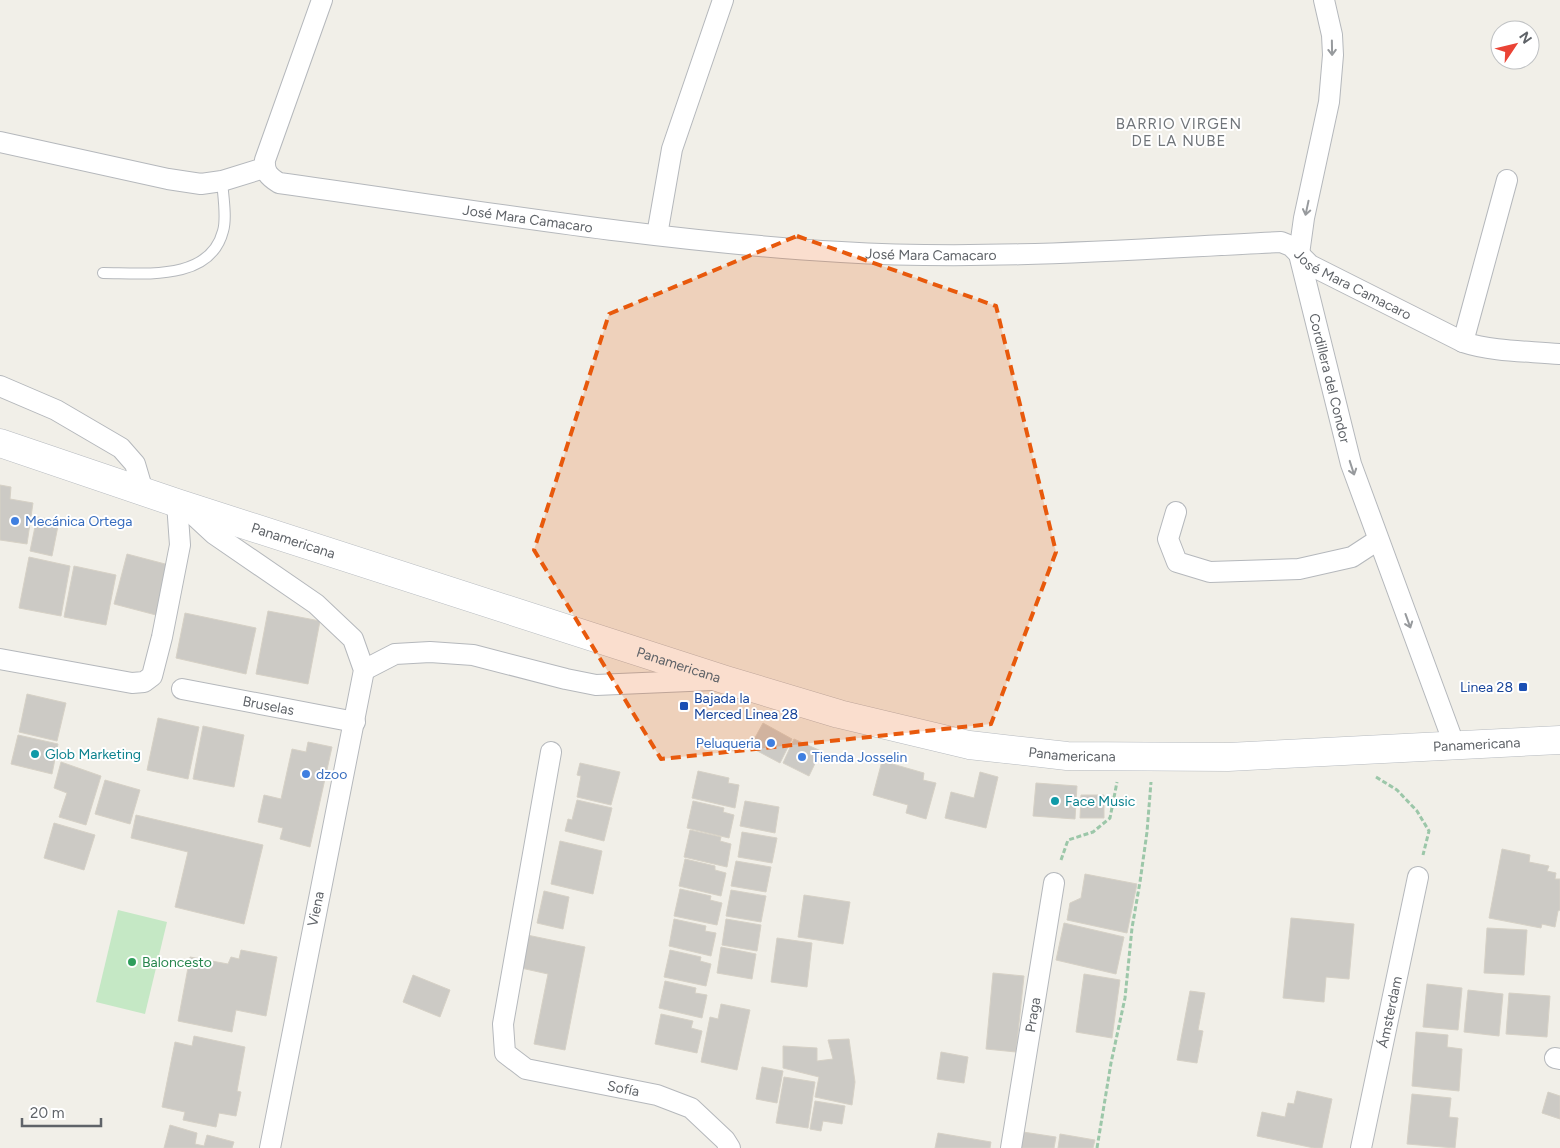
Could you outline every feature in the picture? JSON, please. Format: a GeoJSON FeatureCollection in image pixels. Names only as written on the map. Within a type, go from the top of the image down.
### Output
{"type":"FeatureCollection","features":[{"type":"Feature","properties":{"kind":"main road","name":"Panamericana"},"geometry":{"type":"LineString","coordinates":[[0,442],[143,491],[726,680],[839,714],[970,745],[1067,756],[1228,757],[1560,740]]}},
{"type":"Feature","properties":{"kind":"street"},"geometry":{"type":"LineString","coordinates":[[0,142],[168,179],[201,184],[222,181],[264,168],[265,160],[322,0]]}},
{"type":"Feature","properties":{"kind":"street"},"geometry":{"type":"LineString","coordinates":[[656,235],[672,149],[723,0]]}},
{"type":"Feature","properties":{"kind":"street","name":"Cordillera del Condor"},"geometry":{"type":"LineString","coordinates":[[1324,0],[1332,35],[1333,55],[1329,102],[1304,218],[1299,254],[1351,464],[1454,744]]}},
{"type":"Feature","properties":{"kind":"street","name":"José Mara Camacaro"},"geometry":{"type":"LineString","coordinates":[[264,168],[268,176],[279,183],[656,235],[801,249],[918,254],[1035,254],[1281,242],[1291,246],[1310,265],[1462,342],[1494,349],[1560,354]]}},
{"type":"Feature","properties":{"kind":"street"},"geometry":{"type":"LineString","coordinates":[[1462,342],[1508,180]]}},
{"type":"Feature","properties":{"kind":"street"},"geometry":{"type":"LineString","coordinates":[[0,386],[56,410],[121,448],[135,464],[143,491]]}},
{"type":"Feature","properties":{"kind":"street"},"geometry":{"type":"LineString","coordinates":[[0,659],[132,683],[144,682],[152,676],[180,545],[180,503]]}},
{"type":"Feature","properties":{"kind":"street","name":"Viena"},"geometry":{"type":"LineString","coordinates":[[180,503],[214,534],[316,604],[353,639],[364,670],[270,1148]]}},
{"type":"Feature","properties":{"kind":"street"},"geometry":{"type":"LineString","coordinates":[[1176,512],[1168,540],[1177,562],[1210,572],[1299,569],[1352,557],[1378,540]]}},
{"type":"Feature","properties":{"kind":"street"},"geometry":{"type":"LineString","coordinates":[[364,670],[396,654],[430,652],[473,655],[596,685],[726,680]]}},
{"type":"Feature","properties":{"kind":"street","name":"Bruselas"},"geometry":{"type":"LineString","coordinates":[[182,689],[355,722]]}},
{"type":"Feature","properties":{"kind":"street","name":"Sofía"},"geometry":{"type":"LineString","coordinates":[[551,752],[503,1024],[505,1053],[526,1069],[657,1095],[691,1108],[725,1140],[730,1148]]}},
{"type":"Feature","properties":{"kind":"street","name":"Ámsterdam"},"geometry":{"type":"LineString","coordinates":[[1361,1148],[1418,877]]}},
{"type":"Feature","properties":{"kind":"street","name":"Praga"},"geometry":{"type":"LineString","coordinates":[[1011,1148],[1054,883]]}},
{"type":"Feature","properties":{"kind":"lane"},"geometry":{"type":"LineString","coordinates":[[103,273],[167,273],[204,261],[218,246],[224,229],[222,181]]}},
{"type":"Feature","properties":{"kind":"path"},"geometry":{"type":"LineString","coordinates":[[1054,883],[1068,840],[1093,832],[1110,818],[1121,756]]}},
{"type":"Feature","properties":{"kind":"path"},"geometry":{"type":"LineString","coordinates":[[1097,1148],[1111,1063],[1125,998],[1132,928],[1147,832],[1153,756]]}},
{"type":"Feature","properties":{"kind":"path"},"geometry":{"type":"LineString","coordinates":[[1374,776],[1397,790],[1417,811],[1429,831],[1418,877]]}},
{"type":"Feature","properties":{"kind":"highlighted area"},"geometry":{"type":"Polygon","coordinates":[[[797,236],[996,306],[1056,552],[991,724],[661,759],[534,550],[609,314],[797,236]]]}},
{"type":"Feature","properties":{"kind":"green space","name":"Baloncesto"},"geometry":{"type":"Polygon","coordinates":[[[118,910],[167,922],[145,1014],[96,1002],[118,910]]]}},
{"type":"Feature","properties":{"kind":"building","name":"Mecánica Ortega"},"geometry":{"type":"Polygon","coordinates":[[[0,485],[11,487],[10,499],[33,503],[27,544],[0,540],[0,485]]]}},
{"type":"Feature","properties":{"kind":"building"},"geometry":{"type":"Polygon","coordinates":[[[37,517],[59,521],[52,556],[30,551],[37,517]]]}},
{"type":"Feature","properties":{"kind":"building"},"geometry":{"type":"Polygon","coordinates":[[[127,554],[169,565],[156,615],[114,604],[127,554]]]}},
{"type":"Feature","properties":{"kind":"building"},"geometry":{"type":"Polygon","coordinates":[[[29,557],[70,566],[61,616],[19,608],[29,557]]]}},
{"type":"Feature","properties":{"kind":"building"},"geometry":{"type":"Polygon","coordinates":[[[74,566],[116,575],[106,625],[64,617],[74,566]]]}},
{"type":"Feature","properties":{"kind":"building"},"geometry":{"type":"Polygon","coordinates":[[[268,611],[320,621],[308,684],[256,674],[268,611]]]}},
{"type":"Feature","properties":{"kind":"building"},"geometry":{"type":"Polygon","coordinates":[[[185,613],[256,628],[246,674],[176,658],[185,613]]]}},
{"type":"Feature","properties":{"kind":"building"},"geometry":{"type":"Polygon","coordinates":[[[27,694],[66,703],[57,741],[19,732],[27,694]]]}},
{"type":"Feature","properties":{"kind":"building"},"geometry":{"type":"Polygon","coordinates":[[[158,718],[199,727],[188,779],[147,770],[158,718]]]}},
{"type":"Feature","properties":{"kind":"building","name":"Peluqueria"},"geometry":{"type":"Polygon","coordinates":[[[763,723],[792,739],[780,763],[750,747],[763,723]]]}},
{"type":"Feature","properties":{"kind":"building"},"geometry":{"type":"Polygon","coordinates":[[[203,726],[244,735],[234,787],[193,779],[203,726]]]}},
{"type":"Feature","properties":{"kind":"building","name":"Glob Marketing"},"geometry":{"type":"Polygon","coordinates":[[[18,735],[58,744],[52,774],[11,764],[18,735]]]}},
{"type":"Feature","properties":{"kind":"building","name":"Tienda Josselin"},"geometry":{"type":"Polygon","coordinates":[[[794,739],[821,751],[809,776],[783,763],[794,739]]]}},
{"type":"Feature","properties":{"kind":"building","name":"dzoo"},"geometry":{"type":"Polygon","coordinates":[[[308,742],[332,747],[310,847],[280,839],[283,828],[258,822],[264,795],[281,799],[292,749],[306,752],[308,742]]]}},
{"type":"Feature","properties":{"kind":"building"},"geometry":{"type":"Polygon","coordinates":[[[882,761],[924,773],[923,780],[936,783],[926,819],[906,813],[908,805],[873,795],[882,761]]]}},
{"type":"Feature","properties":{"kind":"building"},"geometry":{"type":"Polygon","coordinates":[[[61,762],[101,776],[86,825],[59,817],[67,793],[54,788],[61,762]]]}},
{"type":"Feature","properties":{"kind":"building"},"geometry":{"type":"Polygon","coordinates":[[[580,763],[620,772],[611,805],[577,797],[581,776],[577,775],[580,763]]]}},
{"type":"Feature","properties":{"kind":"building"},"geometry":{"type":"Polygon","coordinates":[[[698,771],[729,778],[728,783],[739,785],[735,808],[692,798],[698,771]]]}},
{"type":"Feature","properties":{"kind":"building"},"geometry":{"type":"Polygon","coordinates":[[[980,772],[998,777],[986,828],[945,818],[951,792],[974,798],[980,772]]]}},
{"type":"Feature","properties":{"kind":"building"},"geometry":{"type":"Polygon","coordinates":[[[105,780],[140,790],[130,824],[95,814],[105,780]]]}},
{"type":"Feature","properties":{"kind":"building","name":"Face Music"},"geometry":{"type":"Polygon","coordinates":[[[1036,783],[1077,786],[1075,819],[1033,816],[1036,783]]]}},
{"type":"Feature","properties":{"kind":"building"},"geometry":{"type":"Polygon","coordinates":[[[1081,795],[1104,795],[1104,818],[1080,818],[1081,795]]]}},
{"type":"Feature","properties":{"kind":"building"},"geometry":{"type":"Polygon","coordinates":[[[577,800],[612,808],[604,841],[565,831],[568,819],[572,820],[577,800]]]}},
{"type":"Feature","properties":{"kind":"building"},"geometry":{"type":"Polygon","coordinates":[[[693,801],[724,808],[723,812],[734,815],[729,838],[687,828],[693,801]]]}},
{"type":"Feature","properties":{"kind":"building"},"geometry":{"type":"Polygon","coordinates":[[[745,801],[779,807],[775,833],[740,826],[745,801]]]}},
{"type":"Feature","properties":{"kind":"building"},"geometry":{"type":"Polygon","coordinates":[[[136,815],[263,845],[244,924],[175,907],[188,852],[131,838],[136,815]]]}},
{"type":"Feature","properties":{"kind":"building"},"geometry":{"type":"Polygon","coordinates":[[[54,823],[95,835],[84,870],[44,858],[54,823]]]}},
{"type":"Feature","properties":{"kind":"building"},"geometry":{"type":"Polygon","coordinates":[[[690,830],[721,837],[720,841],[731,844],[727,867],[684,857],[690,830]]]}},
{"type":"Feature","properties":{"kind":"building"},"geometry":{"type":"Polygon","coordinates":[[[742,832],[777,838],[772,863],[738,857],[742,832]]]}},
{"type":"Feature","properties":{"kind":"building"},"geometry":{"type":"Polygon","coordinates":[[[560,841],[602,851],[593,894],[551,884],[560,841]]]}},
{"type":"Feature","properties":{"kind":"building"},"geometry":{"type":"Polygon","coordinates":[[[1502,849],[1530,855],[1529,862],[1549,866],[1547,871],[1556,873],[1555,879],[1560,879],[1560,910],[1558,911],[1555,927],[1542,924],[1541,928],[1489,918],[1502,849]]]}},
{"type":"Feature","properties":{"kind":"building"},"geometry":{"type":"Polygon","coordinates":[[[685,859],[715,866],[715,870],[726,873],[721,896],[679,886],[685,859]]]}},
{"type":"Feature","properties":{"kind":"building"},"geometry":{"type":"Polygon","coordinates":[[[736,861],[771,867],[766,892],[731,886],[736,861]]]}},
{"type":"Feature","properties":{"kind":"building"},"geometry":{"type":"Polygon","coordinates":[[[1085,874],[1137,884],[1127,933],[1067,920],[1070,903],[1081,898],[1085,874]]]}},
{"type":"Feature","properties":{"kind":"building"},"geometry":{"type":"Polygon","coordinates":[[[680,889],[711,896],[710,900],[722,903],[717,925],[674,916],[680,889]]]}},
{"type":"Feature","properties":{"kind":"building"},"geometry":{"type":"Polygon","coordinates":[[[731,890],[766,896],[761,922],[726,916],[731,890]]]}},
{"type":"Feature","properties":{"kind":"building"},"geometry":{"type":"Polygon","coordinates":[[[544,891],[569,897],[563,929],[537,923],[544,891]]]}},
{"type":"Feature","properties":{"kind":"building"},"geometry":{"type":"Polygon","coordinates":[[[804,895],[850,902],[843,944],[798,937],[804,895]]]}},
{"type":"Feature","properties":{"kind":"building"},"geometry":{"type":"Polygon","coordinates":[[[1291,918],[1354,924],[1349,979],[1326,977],[1324,1002],[1283,998],[1291,918]]]}},
{"type":"Feature","properties":{"kind":"building"},"geometry":{"type":"Polygon","coordinates":[[[674,919],[706,926],[705,931],[716,933],[711,956],[669,946],[674,919]]]}},
{"type":"Feature","properties":{"kind":"building"},"geometry":{"type":"Polygon","coordinates":[[[726,919],[761,925],[757,951],[722,945],[726,919]]]}},
{"type":"Feature","properties":{"kind":"building"},"geometry":{"type":"Polygon","coordinates":[[[1064,923],[1124,937],[1116,974],[1056,960],[1064,923]]]}},
{"type":"Feature","properties":{"kind":"building"},"geometry":{"type":"Polygon","coordinates":[[[1487,928],[1527,930],[1524,975],[1484,973],[1487,928]]]}},
{"type":"Feature","properties":{"kind":"building"},"geometry":{"type":"Polygon","coordinates":[[[527,935],[585,947],[565,1050],[534,1044],[548,974],[521,968],[527,935]]]}},
{"type":"Feature","properties":{"kind":"building"},"geometry":{"type":"Polygon","coordinates":[[[777,938],[812,943],[807,987],[771,982],[777,938]]]}},
{"type":"Feature","properties":{"kind":"building"},"geometry":{"type":"Polygon","coordinates":[[[721,947],[756,954],[752,979],[717,973],[721,947]]]}},
{"type":"Feature","properties":{"kind":"building"},"geometry":{"type":"Polygon","coordinates":[[[241,950],[277,957],[266,1016],[236,1010],[232,1032],[178,1021],[190,957],[228,964],[231,957],[239,959],[241,950]]]}},
{"type":"Feature","properties":{"kind":"building"},"geometry":{"type":"Polygon","coordinates":[[[670,950],[701,957],[700,961],[711,964],[706,986],[664,977],[670,950]]]}},
{"type":"Feature","properties":{"kind":"building"},"geometry":{"type":"Polygon","coordinates":[[[993,973],[1024,976],[1016,1052],[986,1049],[993,973]]]}},
{"type":"Feature","properties":{"kind":"building"},"geometry":{"type":"Polygon","coordinates":[[[1084,974],[1120,980],[1112,1038],[1076,1032],[1084,974]]]}},
{"type":"Feature","properties":{"kind":"building"},"geometry":{"type":"Polygon","coordinates":[[[413,975],[450,990],[440,1017],[403,1002],[413,975]]]}},
{"type":"Feature","properties":{"kind":"building"},"geometry":{"type":"Polygon","coordinates":[[[665,981],[696,988],[695,993],[707,995],[702,1018],[659,1008],[665,981]]]}},
{"type":"Feature","properties":{"kind":"building"},"geometry":{"type":"Polygon","coordinates":[[[1427,984],[1462,988],[1458,1030],[1423,1027],[1427,984]]]}},
{"type":"Feature","properties":{"kind":"building"},"geometry":{"type":"Polygon","coordinates":[[[1468,990],[1503,994],[1499,1036],[1464,1032],[1468,990]]]}},
{"type":"Feature","properties":{"kind":"building"},"geometry":{"type":"Polygon","coordinates":[[[1190,991],[1205,993],[1198,1030],[1203,1031],[1197,1063],[1177,1060],[1190,991]]]}},
{"type":"Feature","properties":{"kind":"building"},"geometry":{"type":"Polygon","coordinates":[[[1509,993],[1550,996],[1547,1037],[1506,1034],[1509,993]]]}},
{"type":"Feature","properties":{"kind":"building"},"geometry":{"type":"Polygon","coordinates":[[[721,1004],[750,1010],[737,1070],[701,1062],[710,1017],[718,1019],[721,1004]]]}},
{"type":"Feature","properties":{"kind":"building"},"geometry":{"type":"Polygon","coordinates":[[[661,1014],[693,1021],[691,1028],[702,1031],[697,1053],[655,1044],[661,1014]]]}},
{"type":"Feature","properties":{"kind":"building"},"geometry":{"type":"Polygon","coordinates":[[[1416,1032],[1448,1035],[1447,1047],[1462,1049],[1459,1091],[1412,1086],[1416,1032]]]}},
{"type":"Feature","properties":{"kind":"building"},"geometry":{"type":"Polygon","coordinates":[[[194,1036],[245,1047],[237,1091],[241,1092],[236,1116],[219,1113],[216,1127],[183,1120],[185,1112],[162,1107],[175,1042],[192,1046],[194,1036]]]}},
{"type":"Feature","properties":{"kind":"building"},"geometry":{"type":"Polygon","coordinates":[[[849,1039],[855,1082],[852,1105],[815,1097],[819,1077],[783,1068],[783,1046],[817,1048],[817,1061],[833,1059],[828,1040],[849,1039]]]}},
{"type":"Feature","properties":{"kind":"building"},"geometry":{"type":"Polygon","coordinates":[[[941,1052],[968,1057],[964,1083],[937,1079],[941,1052]]]}},
{"type":"Feature","properties":{"kind":"building"},"geometry":{"type":"Polygon","coordinates":[[[762,1067],[783,1071],[777,1103],[756,1099],[762,1067]]]}},
{"type":"Feature","properties":{"kind":"building"},"geometry":{"type":"Polygon","coordinates":[[[784,1077],[815,1082],[808,1128],[776,1123],[784,1077]]]}},
{"type":"Feature","properties":{"kind":"building"},"geometry":{"type":"Polygon","coordinates":[[[1297,1091],[1332,1099],[1322,1148],[1257,1136],[1262,1112],[1285,1117],[1288,1103],[1294,1104],[1297,1091]]]}},
{"type":"Feature","properties":{"kind":"building"},"geometry":{"type":"Polygon","coordinates":[[[1548,1092],[1560,1096],[1560,1119],[1542,1113],[1548,1092]]]}},
{"type":"Feature","properties":{"kind":"building"},"geometry":{"type":"Polygon","coordinates":[[[1412,1094],[1451,1098],[1449,1117],[1458,1118],[1455,1148],[1407,1144],[1412,1094]]]}},
{"type":"Feature","properties":{"kind":"building"},"geometry":{"type":"Polygon","coordinates":[[[815,1101],[845,1106],[842,1124],[823,1121],[821,1131],[810,1129],[815,1101]]]}},
{"type":"Feature","properties":{"kind":"building"},"geometry":{"type":"Polygon","coordinates":[[[170,1125],[197,1133],[195,1144],[204,1146],[207,1135],[234,1142],[232,1148],[164,1148],[170,1125]]]}},
{"type":"Feature","properties":{"kind":"building"},"geometry":{"type":"Polygon","coordinates":[[[1023,1132],[1056,1137],[1054,1148],[1021,1148],[1023,1132]]]}},
{"type":"Feature","properties":{"kind":"building"},"geometry":{"type":"Polygon","coordinates":[[[938,1133],[991,1142],[990,1148],[935,1148],[938,1133]]]}},
{"type":"Feature","properties":{"kind":"building"},"geometry":{"type":"Polygon","coordinates":[[[1060,1134],[1095,1140],[1093,1148],[1058,1148],[1060,1134]]]}},
{"type":"Feature","properties":{"kind":"place","name":"Mecánica Ortega"},"geometry":{"type":"Point","coordinates":[15,521]}},
{"type":"Feature","properties":{"kind":"place","name":"Linea 28"},"geometry":{"type":"Point","coordinates":[1523,687]}},
{"type":"Feature","properties":{"kind":"place","name":"Bajada la Merced Linea 28"},"geometry":{"type":"Point","coordinates":[684,706]}},
{"type":"Feature","properties":{"kind":"place","name":"Peluqueria"},"geometry":{"type":"Point","coordinates":[771,743]}},
{"type":"Feature","properties":{"kind":"place","name":"Glob Marketing"},"geometry":{"type":"Point","coordinates":[35,754]}},
{"type":"Feature","properties":{"kind":"place","name":"Tienda Josselin"},"geometry":{"type":"Point","coordinates":[802,757]}},
{"type":"Feature","properties":{"kind":"place","name":"dzoo"},"geometry":{"type":"Point","coordinates":[306,774]}},
{"type":"Feature","properties":{"kind":"place","name":"Face Music"},"geometry":{"type":"Point","coordinates":[1055,801]}},
{"type":"Feature","properties":{"kind":"place","name":"Baloncesto"},"geometry":{"type":"Point","coordinates":[132,962]}},
{"type":"Feature","properties":{"kind":"district","name":"BARRIO VIRGEN DE LA NUBE"},"geometry":{"type":"Point","coordinates":[1179,132]}}]}
